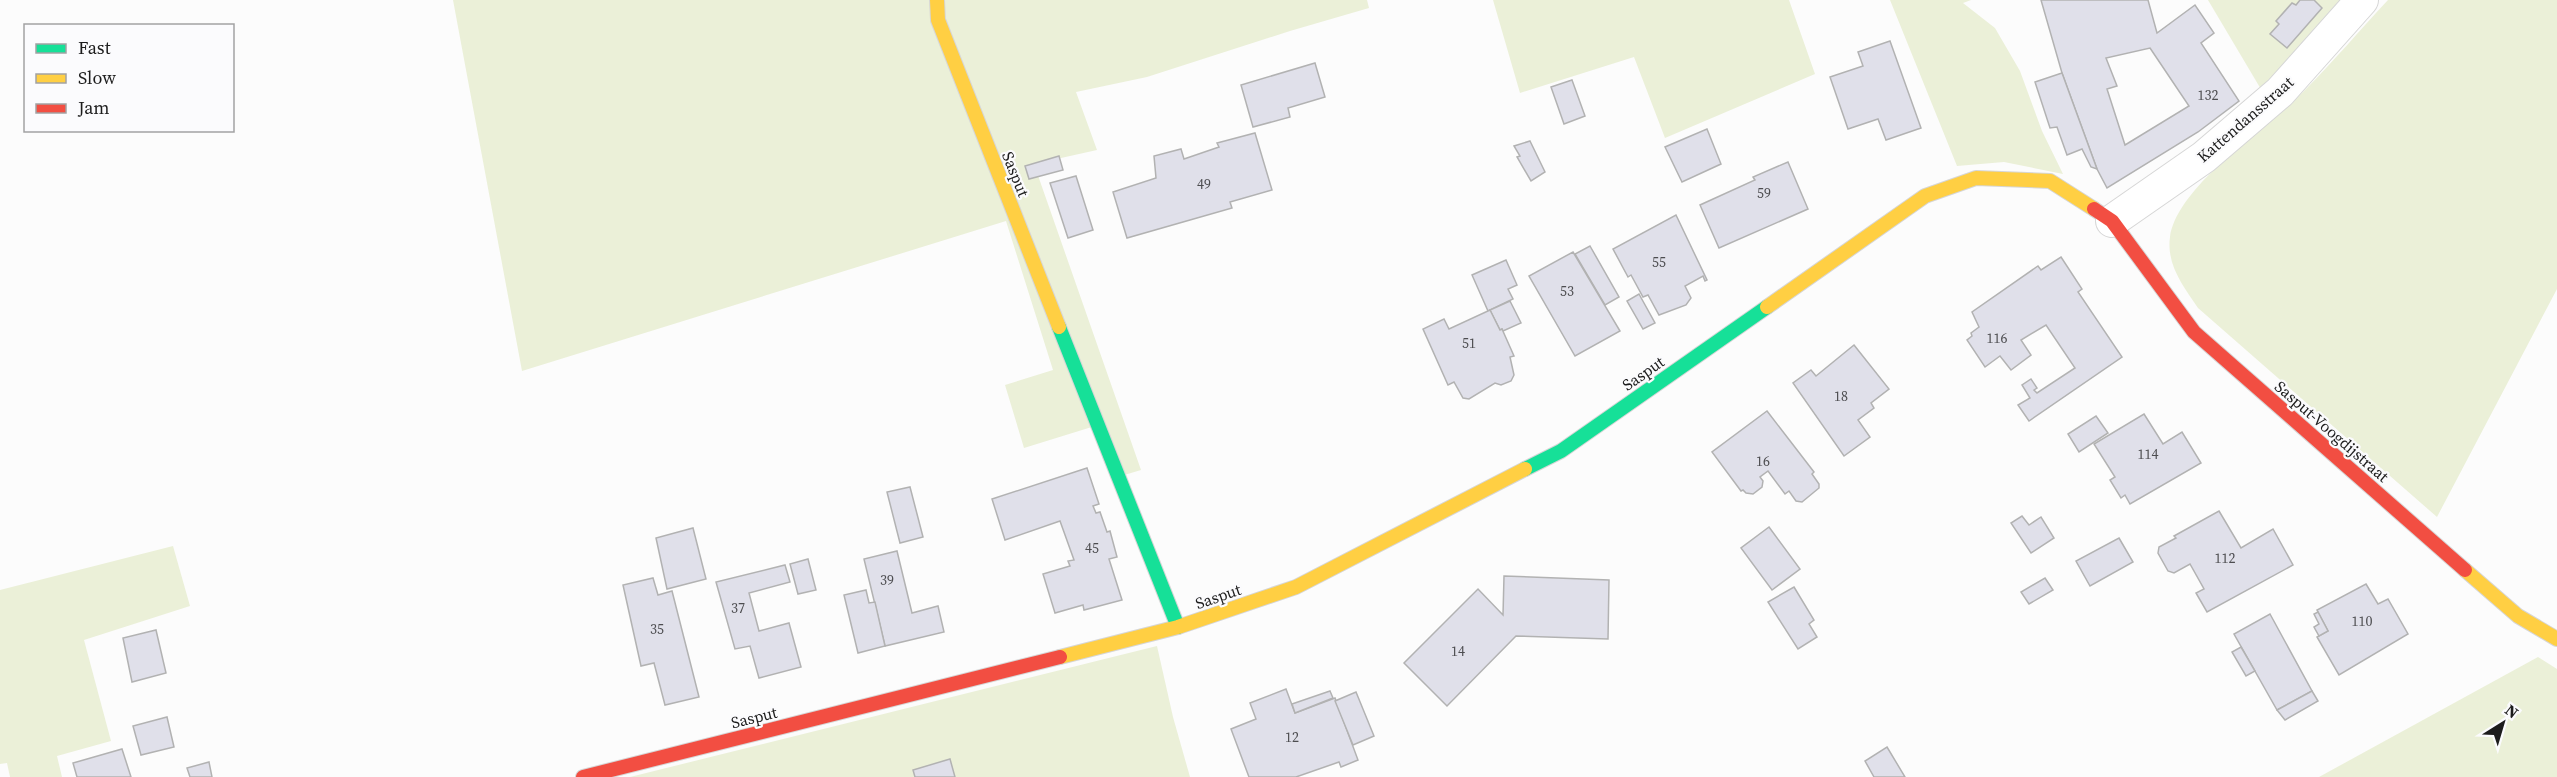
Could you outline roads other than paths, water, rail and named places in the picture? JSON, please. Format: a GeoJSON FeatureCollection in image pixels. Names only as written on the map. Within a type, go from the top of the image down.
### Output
{"type":"FeatureCollection","features":[{"type":"Feature","properties":{"kind":"street","name":"Sasput"},"geometry":{"type":"LineString","coordinates":[[937,0],[938,20],[1178,627]]}},
{"type":"Feature","properties":{"kind":"street","name":"Kattendansstraat"},"geometry":{"type":"LineString","coordinates":[[2112,221],[2204,157],[2280,92],[2362,0]]}},
{"type":"Feature","properties":{"kind":"street","name":"Sasput"},"geometry":{"type":"LineString","coordinates":[[583,777],[1178,627],[1296,587],[1561,451],[1925,196],[1976,178],[2050,181],[2112,221]]}},
{"type":"Feature","properties":{"kind":"street","name":"Sasput-Voogdijstraat"},"geometry":{"type":"LineString","coordinates":[[2112,221],[2194,332],[2518,616],[2557,639]]}}]}
